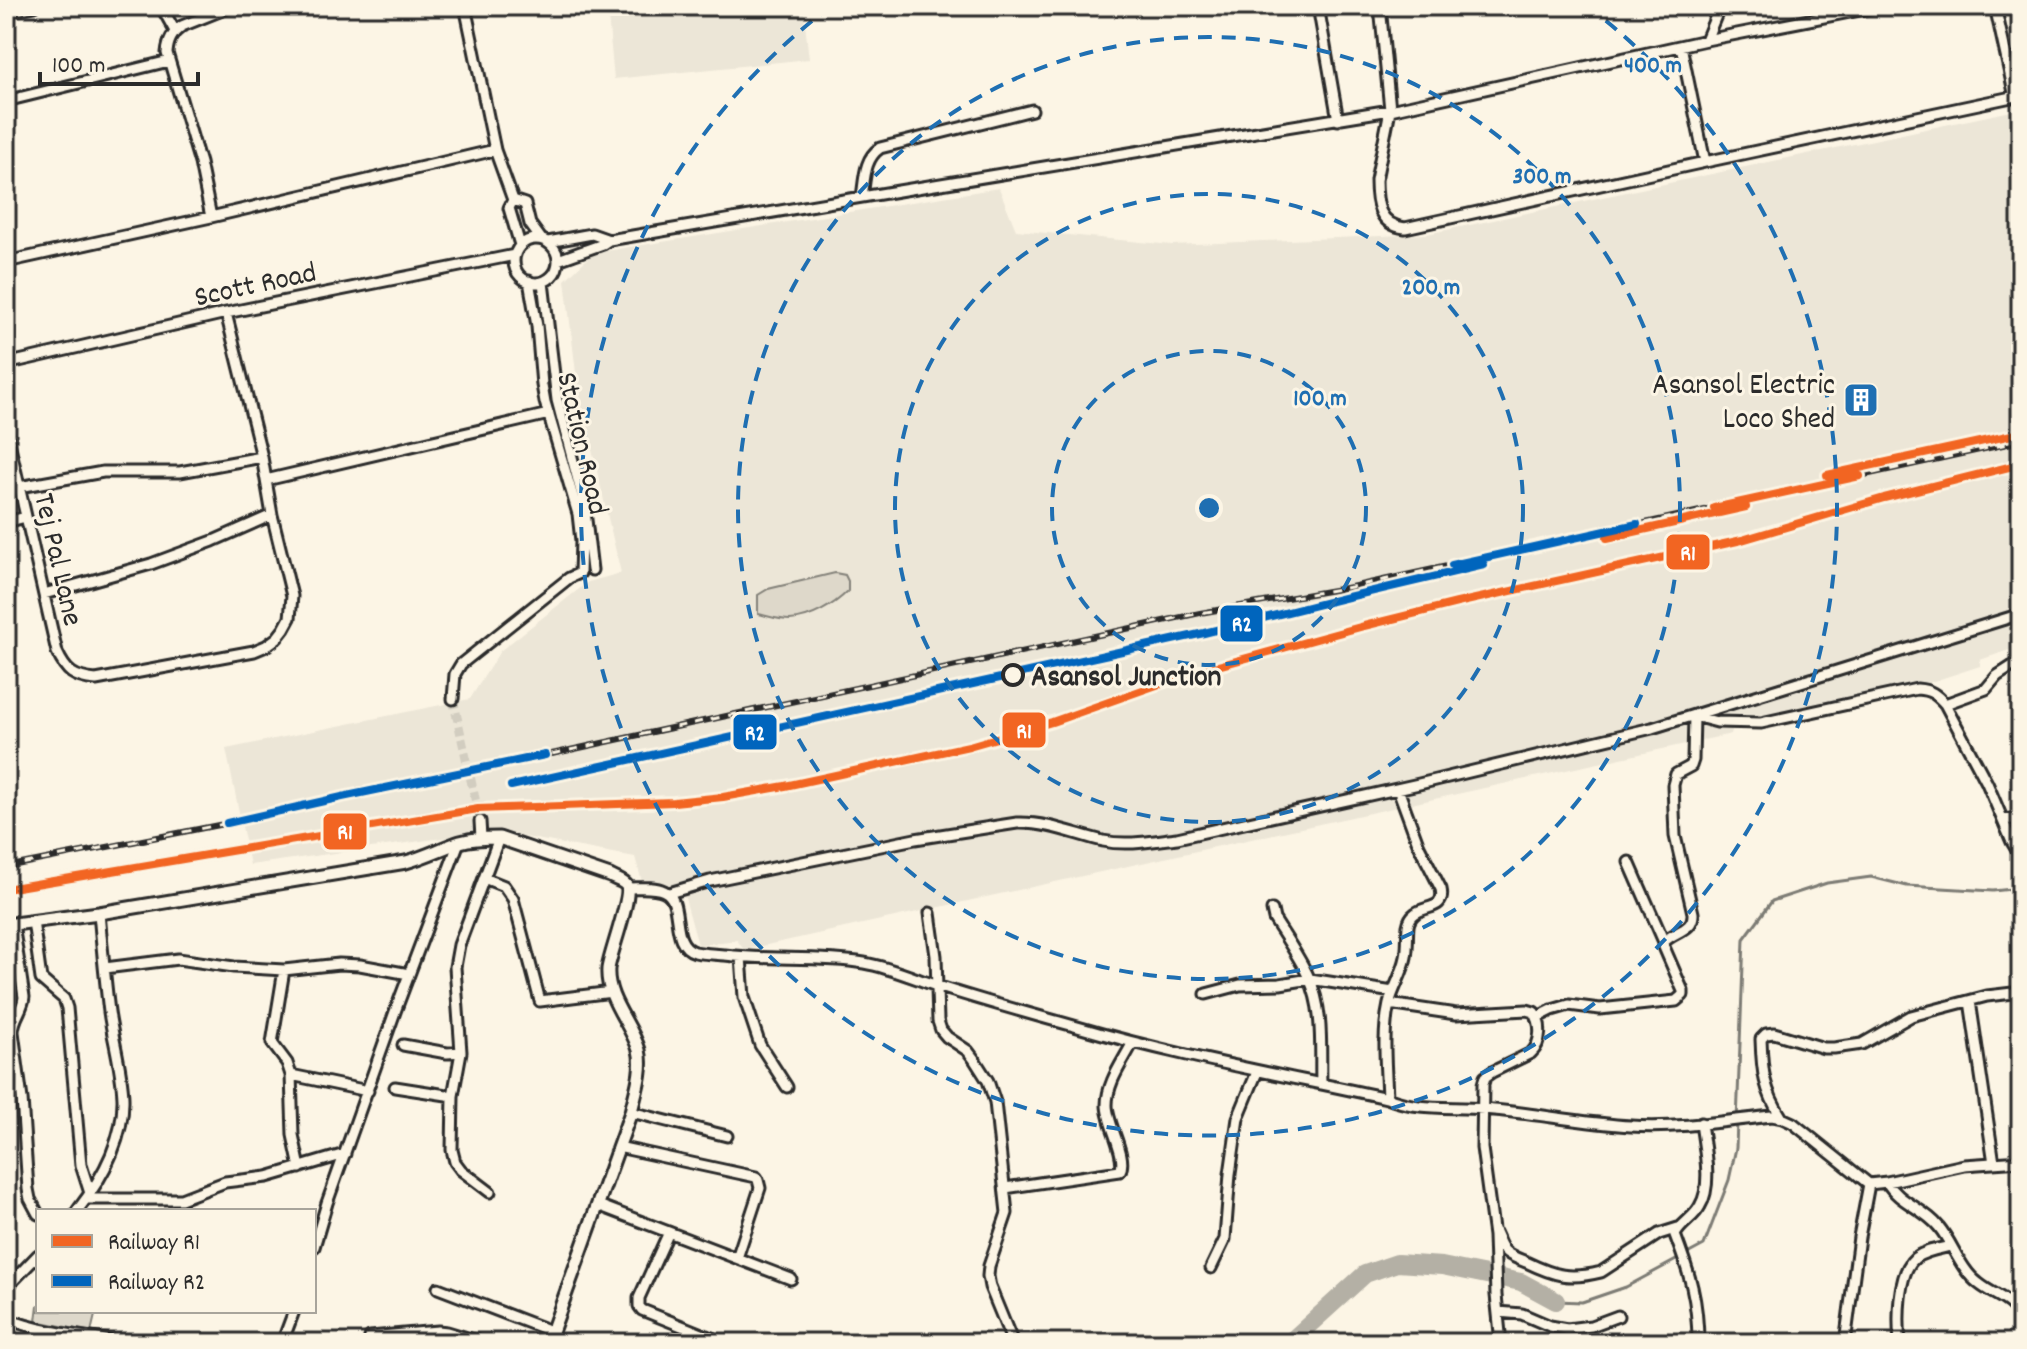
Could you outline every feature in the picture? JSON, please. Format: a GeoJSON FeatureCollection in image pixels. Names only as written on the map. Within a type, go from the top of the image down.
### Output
{"type":"FeatureCollection","features":[{"type":"Feature","properties":{"kind":"street"},"geometry":{"type":"LineString","coordinates":[[6,12],[35,6]]}},
{"type":"Feature","properties":{"kind":"street"},"geometry":{"type":"LineString","coordinates":[[161,6],[175,31]]}},
{"type":"Feature","properties":{"kind":"street"},"geometry":{"type":"LineString","coordinates":[[211,217],[200,163],[167,53],[168,42],[182,26],[232,6]]}},
{"type":"Feature","properties":{"kind":"street"},"geometry":{"type":"LineString","coordinates":[[465,6],[495,150],[513,200],[509,208],[520,245]]}},
{"type":"Feature","properties":{"kind":"street"},"geometry":{"type":"LineString","coordinates":[[1318,6],[1338,120]]}},
{"type":"Feature","properties":{"kind":"street"},"geometry":{"type":"LineString","coordinates":[[1380,6],[1390,110],[1376,192],[1381,214],[1387,223],[1405,228],[2018,96],[1995,6]]}},
{"type":"Feature","properties":{"kind":"street"},"geometry":{"type":"LineString","coordinates":[[1706,40],[1720,6]]}},
{"type":"Feature","properties":{"kind":"street"},"geometry":{"type":"LineString","coordinates":[[558,260],[609,240],[1338,120],[1706,40],[1881,6]]}},
{"type":"Feature","properties":{"kind":"street"},"geometry":{"type":"LineString","coordinates":[[1681,46],[1705,162]]}},
{"type":"Feature","properties":{"kind":"street"},"geometry":{"type":"LineString","coordinates":[[6,101],[169,61]]}},
{"type":"Feature","properties":{"kind":"street"},"geometry":{"type":"LineString","coordinates":[[862,197],[867,162],[880,148],[1032,110]]}},
{"type":"Feature","properties":{"kind":"street"},"geometry":{"type":"LineString","coordinates":[[6,262],[495,150]]}},
{"type":"Feature","properties":{"kind":"street"},"geometry":{"type":"LineString","coordinates":[[513,200],[525,204],[530,224],[544,241],[553,247],[558,260],[554,273],[543,282],[529,281],[518,273],[515,266],[515,255],[520,245],[533,239],[544,241],[592,234],[609,240]]}},
{"type":"Feature","properties":{"kind":"street","name":"Scott Road"},"geometry":{"type":"LineString","coordinates":[[6,364],[226,313],[515,255]]}},
{"type":"Feature","properties":{"kind":"street","name":"Station Road"},"geometry":{"type":"LineString","coordinates":[[453,699],[455,674],[461,664],[569,578],[580,573],[578,514],[542,385],[529,281]]}},
{"type":"Feature","properties":{"kind":"street","name":"Station Road"},"geometry":{"type":"LineString","coordinates":[[543,282],[557,400],[584,503],[592,570]]}},
{"type":"Feature","properties":{"kind":"street"},"geometry":{"type":"LineString","coordinates":[[44,594],[151,564],[272,515],[262,457],[226,313]]}},
{"type":"Feature","properties":{"kind":"street"},"geometry":{"type":"LineString","coordinates":[[266,480],[549,414]]}},
{"type":"Feature","properties":{"kind":"street","name":"Tej Pal Lane"},"geometry":{"type":"LineString","coordinates":[[6,429],[9,456],[57,652],[63,666],[84,679],[96,680],[254,651],[277,638],[290,618],[292,596],[272,515]]}},
{"type":"Feature","properties":{"kind":"street"},"geometry":{"type":"LineString","coordinates":[[19,487],[103,472],[180,472],[262,457]]}},
{"type":"Feature","properties":{"kind":"street"},"geometry":{"type":"LineString","coordinates":[[6,522],[26,517]]}},
{"type":"Feature","properties":{"kind":"street"},"geometry":{"type":"LineString","coordinates":[[669,893],[710,881],[900,842],[1017,823],[1032,822],[1105,841],[1139,843],[1177,838],[1652,728],[2021,614]]}},
{"type":"Feature","properties":{"kind":"street"},"geometry":{"type":"LineString","coordinates":[[1945,704],[1986,689],[1997,676],[2021,664]]}},
{"type":"Feature","properties":{"kind":"street"},"geometry":{"type":"LineString","coordinates":[[1694,716],[1717,722],[1768,722],[1917,689],[1936,693],[1945,704],[1987,783],[2021,857]]}},
{"type":"Feature","properties":{"kind":"street"},"geometry":{"type":"LineString","coordinates":[[1664,942],[1694,921],[1675,836],[1673,785],[1676,774],[1691,766],[1693,760],[1694,716]]}},
{"type":"Feature","properties":{"kind":"street"},"geometry":{"type":"LineString","coordinates":[[1387,1098],[1385,1040],[1389,1004],[1406,960],[1408,923],[1412,915],[1434,907],[1443,896],[1419,846],[1398,789]]}},
{"type":"Feature","properties":{"kind":"street"},"geometry":{"type":"LineString","coordinates":[[2003,820],[2021,818]]}},
{"type":"Feature","properties":{"kind":"street"},"geometry":{"type":"LineString","coordinates":[[480,821],[481,838]]}},
{"type":"Feature","properties":{"kind":"street"},"geometry":{"type":"LineString","coordinates":[[36,1210],[28,1189],[22,1099],[13,1032],[13,1023],[24,997],[10,924],[99,913],[406,862],[459,842],[481,838],[499,838],[610,876],[628,888],[661,889],[669,893],[680,937],[693,951],[741,957],[865,963],[1076,1027],[1194,1058],[1387,1098],[1403,1105],[1483,1109],[1631,1126],[1777,1117],[1793,1123],[1869,1184],[1964,1165],[2021,1161]]}},
{"type":"Feature","properties":{"kind":"street"},"geometry":{"type":"LineString","coordinates":[[490,1192],[461,1170],[452,1150],[453,1096],[461,1052],[455,956],[499,838]]}},
{"type":"Feature","properties":{"kind":"street"},"geometry":{"type":"LineString","coordinates":[[316,1241],[409,974],[459,842]]}},
{"type":"Feature","properties":{"kind":"street"},"geometry":{"type":"LineString","coordinates":[[1538,1017],[1569,1005],[1600,1009],[1681,999],[1683,991],[1629,862]]}},
{"type":"Feature","properties":{"kind":"street"},"geometry":{"type":"LineString","coordinates":[[484,878],[504,886],[513,899],[540,1001],[612,992]]}},
{"type":"Feature","properties":{"kind":"street"},"geometry":{"type":"LineString","coordinates":[[438,1288],[550,1337],[631,1112],[640,1073],[639,1049],[612,992],[608,971],[628,899],[628,888]]}},
{"type":"Feature","properties":{"kind":"street"},"geometry":{"type":"LineString","coordinates":[[1272,910],[1274,919],[1310,979],[1320,1018],[1321,1084]]}},
{"type":"Feature","properties":{"kind":"street"},"geometry":{"type":"LineString","coordinates":[[78,1209],[114,1149],[122,1112],[122,1086],[109,1012],[99,913]]}},
{"type":"Feature","properties":{"kind":"street"},"geometry":{"type":"LineString","coordinates":[[930,913],[941,1030],[974,1059],[992,1090],[995,1102],[1007,1213],[988,1276],[1013,1343]]}},
{"type":"Feature","properties":{"kind":"street"},"geometry":{"type":"LineString","coordinates":[[33,921],[41,979],[64,999],[67,1008],[81,1165],[88,1196]]}},
{"type":"Feature","properties":{"kind":"street"},"geometry":{"type":"LineString","coordinates":[[741,957],[744,997],[755,1032],[766,1057],[787,1087]]}},
{"type":"Feature","properties":{"kind":"street"},"geometry":{"type":"LineString","coordinates":[[105,968],[178,959],[284,970],[360,965],[409,974]]}},
{"type":"Feature","properties":{"kind":"street"},"geometry":{"type":"LineString","coordinates":[[284,970],[272,1043],[287,1063],[291,1075],[293,1135],[300,1168]]}},
{"type":"Feature","properties":{"kind":"street"},"geometry":{"type":"LineString","coordinates":[[1206,994],[1240,985],[1280,984],[1310,979],[1393,992]]}},
{"type":"Feature","properties":{"kind":"street"},"geometry":{"type":"LineString","coordinates":[[1777,1117],[1765,1083],[1761,1039],[1766,1034],[1774,1033],[1824,1048],[1862,1044],[1911,1016],[2021,992]]}},
{"type":"Feature","properties":{"kind":"street"},"geometry":{"type":"LineString","coordinates":[[1970,1001],[1994,1163]]}},
{"type":"Feature","properties":{"kind":"street"},"geometry":{"type":"LineString","coordinates":[[1389,1004],[1456,1014],[1527,1010],[1538,1017],[1539,1042],[1536,1049],[1485,1077],[1482,1148],[1494,1236],[1501,1343]]}},
{"type":"Feature","properties":{"kind":"street"},"geometry":{"type":"LineString","coordinates":[[1005,1188],[1120,1171],[1123,1168],[1107,1105],[1113,1079],[1133,1042]]}},
{"type":"Feature","properties":{"kind":"street"},"geometry":{"type":"LineString","coordinates":[[403,1045],[447,1053],[461,1052]]}},
{"type":"Feature","properties":{"kind":"street"},"geometry":{"type":"LineString","coordinates":[[1211,1268],[1225,1239],[1238,1118],[1257,1072]]}},
{"type":"Feature","properties":{"kind":"street"},"geometry":{"type":"LineString","coordinates":[[291,1075],[368,1091]]}},
{"type":"Feature","properties":{"kind":"street"},"geometry":{"type":"LineString","coordinates":[[395,1087],[453,1096]]}},
{"type":"Feature","properties":{"kind":"street"},"geometry":{"type":"LineString","coordinates":[[631,1112],[727,1136]]}},
{"type":"Feature","properties":{"kind":"street"},"geometry":{"type":"LineString","coordinates":[[1492,1224],[1504,1250],[1546,1272],[1563,1276],[1601,1272],[1659,1234],[1677,1232],[1700,1208],[1705,1197],[1706,1123]]}},
{"type":"Feature","properties":{"kind":"street"},"geometry":{"type":"LineString","coordinates":[[618,1147],[756,1177],[760,1188],[737,1258]]}},
{"type":"Feature","properties":{"kind":"street"},"geometry":{"type":"LineString","coordinates":[[88,1196],[178,1200],[225,1182],[267,1177],[345,1154]]}},
{"type":"Feature","properties":{"kind":"street"},"geometry":{"type":"LineString","coordinates":[[1887,1182],[1901,1199],[1928,1216],[1940,1228],[1966,1271],[1977,1283],[2012,1304],[2021,1318]]}},
{"type":"Feature","properties":{"kind":"street"},"geometry":{"type":"LineString","coordinates":[[1845,1343],[1869,1184]]}},
{"type":"Feature","properties":{"kind":"street"},"geometry":{"type":"LineString","coordinates":[[177,1209],[178,1200]]}},
{"type":"Feature","properties":{"kind":"street"},"geometry":{"type":"LineString","coordinates":[[598,1205],[791,1279]]}},
{"type":"Feature","properties":{"kind":"street"},"geometry":{"type":"LineString","coordinates":[[669,1232],[639,1298],[639,1306],[642,1310],[724,1343]]}},
{"type":"Feature","properties":{"kind":"street"},"geometry":{"type":"LineString","coordinates":[[1677,1232],[1695,1298],[1698,1343]]}},
{"type":"Feature","properties":{"kind":"street"},"geometry":{"type":"LineString","coordinates":[[1900,1343],[1901,1290],[1906,1268],[1928,1251],[1951,1246]]}},
{"type":"Feature","properties":{"kind":"street"},"geometry":{"type":"LineString","coordinates":[[6,1288],[36,1257]]}},
{"type":"Feature","properties":{"kind":"street"},"geometry":{"type":"LineString","coordinates":[[1498,1312],[1522,1314],[1550,1326],[1567,1329],[1591,1326],[1618,1316]]}},
{"type":"Feature","properties":{"kind":"street"},"geometry":{"type":"LineString","coordinates":[[282,1343],[293,1313]]}},
{"type":"Feature","properties":{"kind":"street"},"geometry":{"type":"LineString","coordinates":[[6,1318],[19,1324],[127,1343]]}},
{"type":"Feature","properties":{"kind":"street"},"geometry":{"type":"LineString","coordinates":[[370,1337],[447,1332],[484,1343]]}},
{"type":"Feature","properties":{"kind":"shaded area"},"geometry":{"type":"Polygon","coordinates":[[[607,6],[803,6],[809,59],[614,79],[607,6]]]}},
{"type":"Feature","properties":{"kind":"shaded area"},"geometry":{"type":"Polygon","coordinates":[[[2021,109],[2021,646],[1980,660],[1980,666],[1928,683],[1773,722],[1763,714],[1735,720],[1731,734],[744,950],[737,940],[698,945],[681,884],[643,885],[635,857],[492,831],[250,865],[226,749],[470,699],[500,651],[588,582],[621,573],[592,450],[578,421],[578,390],[565,280],[593,253],[999,188],[1016,230],[1172,245],[1427,234],[2021,109]]]}},
{"type":"Feature","properties":{"kind":"shaded area"},"geometry":{"type":"Polygon","coordinates":[[[835,573],[845,575],[848,591],[822,610],[790,620],[758,614],[758,595],[768,589],[835,573]]]}},
{"type":"Feature","properties":{"kind":"shaded area"},"geometry":{"type":"Polygon","coordinates":[[[37,1313],[96,1313],[91,1332],[36,1321],[37,1313]]]}},
{"type":"Feature","properties":{"kind":"waterway"},"geometry":{"type":"LineString","coordinates":[[1556,1301],[1582,1302],[1626,1287],[1704,1245],[1729,1180],[1736,1148],[1744,939],[1772,901],[1827,883],[1871,877],[1907,886],[1993,891],[2021,888]]}},
{"type":"Feature","properties":{"kind":"waterway"},"geometry":{"type":"LineString","coordinates":[[1289,1343],[1365,1274],[1397,1263],[1442,1266],[1521,1282],[1556,1301]]}},
{"type":"Feature","properties":{"kind":"tunnel"},"geometry":{"type":"LineString","coordinates":[[453,699],[480,821]]}},
{"type":"Feature","properties":{"kind":"railway"},"geometry":{"type":"LineString","coordinates":[[6,867],[249,819],[1200,613],[1351,587],[2021,441]]}},
{"type":"Feature","properties":{"kind":"railway"},"geometry":{"type":"LineString","coordinates":[[6,889],[478,809],[674,802],[785,786],[969,746],[1052,722],[1185,675],[1364,626],[1742,540],[1884,498],[2021,464]]}},
{"type":"Feature","properties":{"kind":"rail line","name":"R1"},"geometry":{"type":"LineString","coordinates":[[1827,475],[2021,433]]}},
{"type":"Feature","properties":{"kind":"rail line","name":"R1"},"geometry":{"type":"LineString","coordinates":[[6,889],[478,809],[674,802],[785,786],[969,746],[1052,722],[1185,675],[1364,626],[1742,540],[1884,498],[2021,464]]}},
{"type":"Feature","properties":{"kind":"rail line","name":"R1"},"geometry":{"type":"LineString","coordinates":[[1714,508],[1860,476]]}},
{"type":"Feature","properties":{"kind":"rail line","name":"R1"},"geometry":{"type":"LineString","coordinates":[[1607,538],[1746,507]]}},
{"type":"Feature","properties":{"kind":"rail line","name":"R2"},"geometry":{"type":"LineString","coordinates":[[1452,565],[1637,524]]}},
{"type":"Feature","properties":{"kind":"rail line","name":"R2"},"geometry":{"type":"LineString","coordinates":[[511,786],[1204,633],[1484,565]]}},
{"type":"Feature","properties":{"kind":"rail line","name":"R2"},"geometry":{"type":"LineString","coordinates":[[227,823],[545,755]]}},
{"type":"Feature","properties":{"kind":"place","name":"Asansol Electric Loco Shed"},"geometry":{"type":"Point","coordinates":[1861,400]}},
{"type":"Feature","properties":{"kind":"place","name":"Asansol Junction"},"geometry":{"type":"Point","coordinates":[1013,675]}}]}
